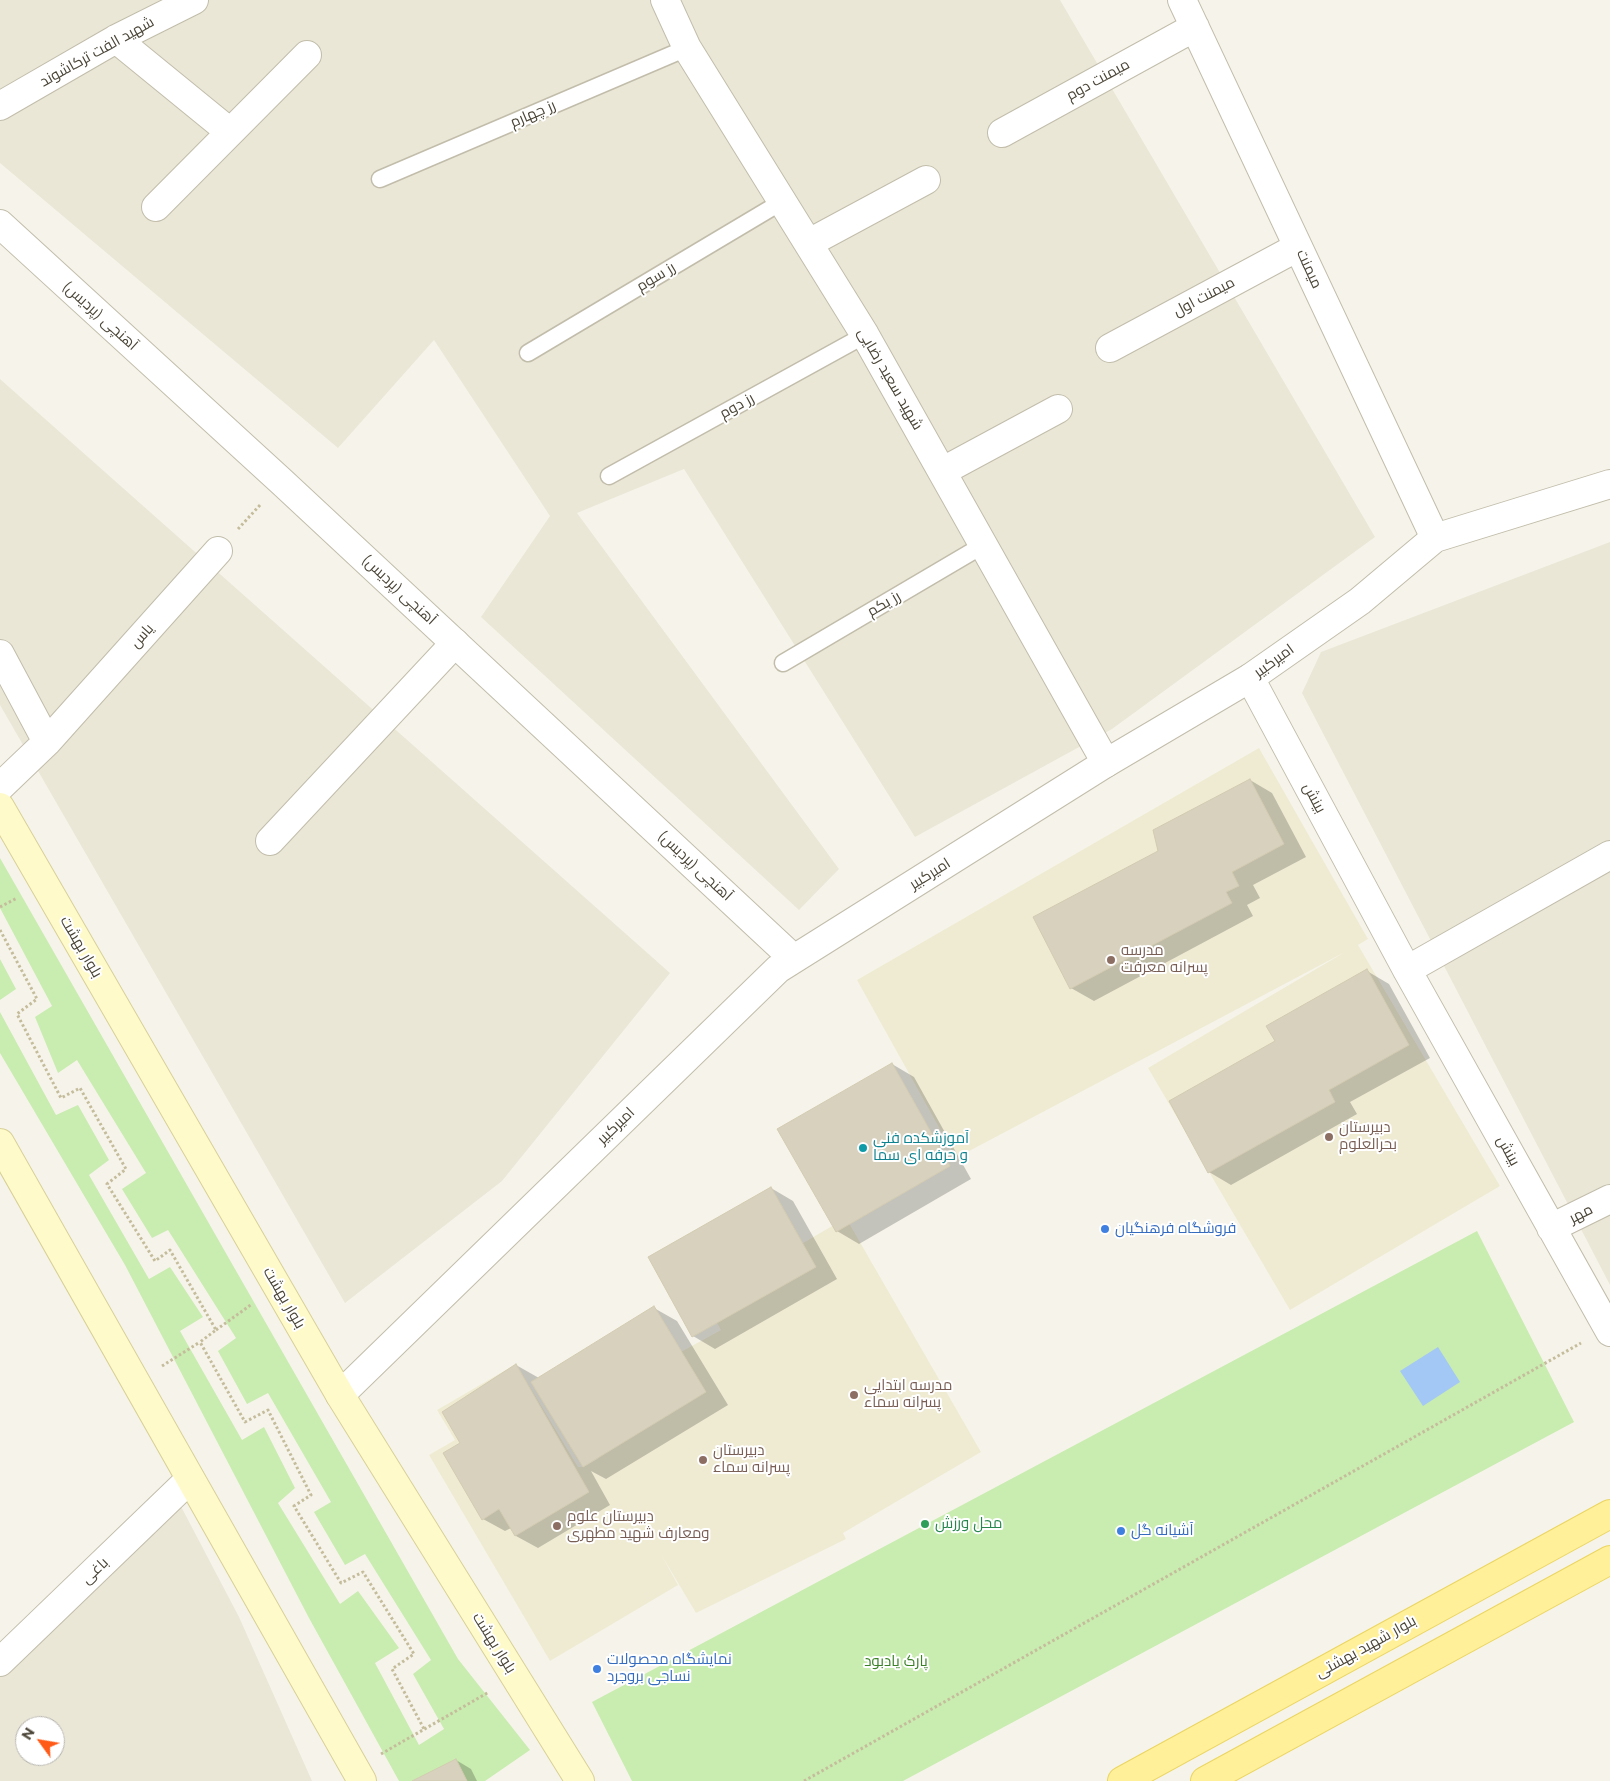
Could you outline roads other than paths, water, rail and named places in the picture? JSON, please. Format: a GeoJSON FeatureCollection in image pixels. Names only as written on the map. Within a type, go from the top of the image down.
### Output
{"type":"FeatureCollection","features":[{"type":"Feature","properties":{"kind":"main road","name":"بلوار بهشت"},"geometry":{"type":"LineString","coordinates":[[0,807],[340,1395],[515,1677],[573,1779]]}},
{"type":"Feature","properties":{"kind":"main road"},"geometry":{"type":"LineString","coordinates":[[0,1143],[359,1775]]}},
{"type":"Feature","properties":{"kind":"main road","name":"بلوار شهید بهشتی"},"geometry":{"type":"LineString","coordinates":[[1122,1781],[1610,1514]]}},
{"type":"Feature","properties":{"kind":"main road"},"geometry":{"type":"LineString","coordinates":[[1205,1781],[1610,1560]]}},
{"type":"Feature","properties":{"kind":"street","name":"میمنت"},"geometry":{"type":"LineString","coordinates":[[1182,0],[1435,538]]}},
{"type":"Feature","properties":{"kind":"street","name":"شهید سعید رضایی"},"geometry":{"type":"LineString","coordinates":[[670,1],[687,48],[865,335],[985,544],[1106,763]]}},
{"type":"Feature","properties":{"kind":"street","name":"شهید الفت ترکاشوند"},"geometry":{"type":"LineString","coordinates":[[0,106],[116,39],[186,2]]}},
{"type":"Feature","properties":{"kind":"street","name":"میمنت دوم"},"geometry":{"type":"LineString","coordinates":[[1002,133],[1195,27]]}},
{"type":"Feature","properties":{"kind":"street"},"geometry":{"type":"LineString","coordinates":[[116,39],[230,132]]}},
{"type":"Feature","properties":{"kind":"street"},"geometry":{"type":"LineString","coordinates":[[156,207],[307,55]]}},
{"type":"Feature","properties":{"kind":"street"},"geometry":{"type":"LineString","coordinates":[[809,243],[926,180]]}},
{"type":"Feature","properties":{"kind":"street","name":"آهنچی (پردیس)"},"geometry":{"type":"LineString","coordinates":[[0,224],[456,643],[794,959]]}},
{"type":"Feature","properties":{"kind":"street","name":"میمنت اول"},"geometry":{"type":"LineString","coordinates":[[1110,348],[1298,247]]}},
{"type":"Feature","properties":{"kind":"street"},"geometry":{"type":"LineString","coordinates":[[943,471],[1058,409]]}},
{"type":"Feature","properties":{"kind":"street","name":"امیرکبیر"},"geometry":{"type":"LineString","coordinates":[[340,1395],[778,969],[1106,763],[1250,678],[1360,601],[1435,538],[1610,484]]}},
{"type":"Feature","properties":{"kind":"street","name":"یاس"},"geometry":{"type":"LineString","coordinates":[[0,786],[47,742],[218,551]]}},
{"type":"Feature","properties":{"kind":"street"},"geometry":{"type":"LineString","coordinates":[[270,841],[456,643]]}},
{"type":"Feature","properties":{"kind":"street"},"geometry":{"type":"LineString","coordinates":[[0,654],[47,742]]}},
{"type":"Feature","properties":{"kind":"street","name":"بینش"},"geometry":{"type":"LineString","coordinates":[[1250,678],[1407,970],[1609,1330]]}},
{"type":"Feature","properties":{"kind":"street"},"geometry":{"type":"LineString","coordinates":[[1407,970],[1610,855]]}},
{"type":"Feature","properties":{"kind":"street","name":"مهر"},"geometry":{"type":"LineString","coordinates":[[1551,1228],[1610,1199]]}},
{"type":"Feature","properties":{"kind":"street","name":"باغی"},"geometry":{"type":"LineString","coordinates":[[0,1662],[190,1479]]}},
{"type":"Feature","properties":{"kind":"lane","name":"رز چهارم"},"geometry":{"type":"LineString","coordinates":[[380,179],[687,48]]}},
{"type":"Feature","properties":{"kind":"lane","name":"رز سوم"},"geometry":{"type":"LineString","coordinates":[[528,353],[783,200]]}},
{"type":"Feature","properties":{"kind":"lane","name":"رز دوم"},"geometry":{"type":"LineString","coordinates":[[609,476],[865,335]]}},
{"type":"Feature","properties":{"kind":"lane","name":"رز یکم"},"geometry":{"type":"LineString","coordinates":[[783,663],[985,544]]}},
{"type":"Feature","properties":{"kind":"water"},"geometry":{"type":"Polygon","coordinates":[[[1438,1347],[1460,1382],[1423,1406],[1400,1371],[1438,1347]]]}},
{"type":"Feature","properties":{"kind":"place","name":"مدرسه پسرانه معرفت"},"geometry":{"type":"Point","coordinates":[1111,960]}},
{"type":"Feature","properties":{"kind":"place","name":"دبیرستان بحرالعلوم"},"geometry":{"type":"Point","coordinates":[1329,1137]}},
{"type":"Feature","properties":{"kind":"place","name":"آموزشکده فنی و حرفه ای سما"},"geometry":{"type":"Point","coordinates":[863,1148]}},
{"type":"Feature","properties":{"kind":"place","name":"فروشگاه فرهنگیان"},"geometry":{"type":"Point","coordinates":[1105,1229]}},
{"type":"Feature","properties":{"kind":"place","name":"مدرسه ابتدایی پسرانه سماء"},"geometry":{"type":"Point","coordinates":[854,1395]}},
{"type":"Feature","properties":{"kind":"place","name":"دبیرستان پسرانه سماء"},"geometry":{"type":"Point","coordinates":[703,1460]}},
{"type":"Feature","properties":{"kind":"place","name":"محل ورزش"},"geometry":{"type":"Point","coordinates":[925,1524]}},
{"type":"Feature","properties":{"kind":"place","name":"دبیرستان علوم ومعارف شهید مطهری"},"geometry":{"type":"Point","coordinates":[557,1526]}},
{"type":"Feature","properties":{"kind":"place","name":"آشیانه گل"},"geometry":{"type":"Point","coordinates":[1121,1531]}},
{"type":"Feature","properties":{"kind":"place","name":"نمایشگاه محصولات نساجی بروجرد"},"geometry":{"type":"Point","coordinates":[597,1669]}},
{"type":"Feature","properties":{"kind":"park label","name":"پارک یادبود"},"geometry":{"type":"Point","coordinates":[896,1662]}}]}
